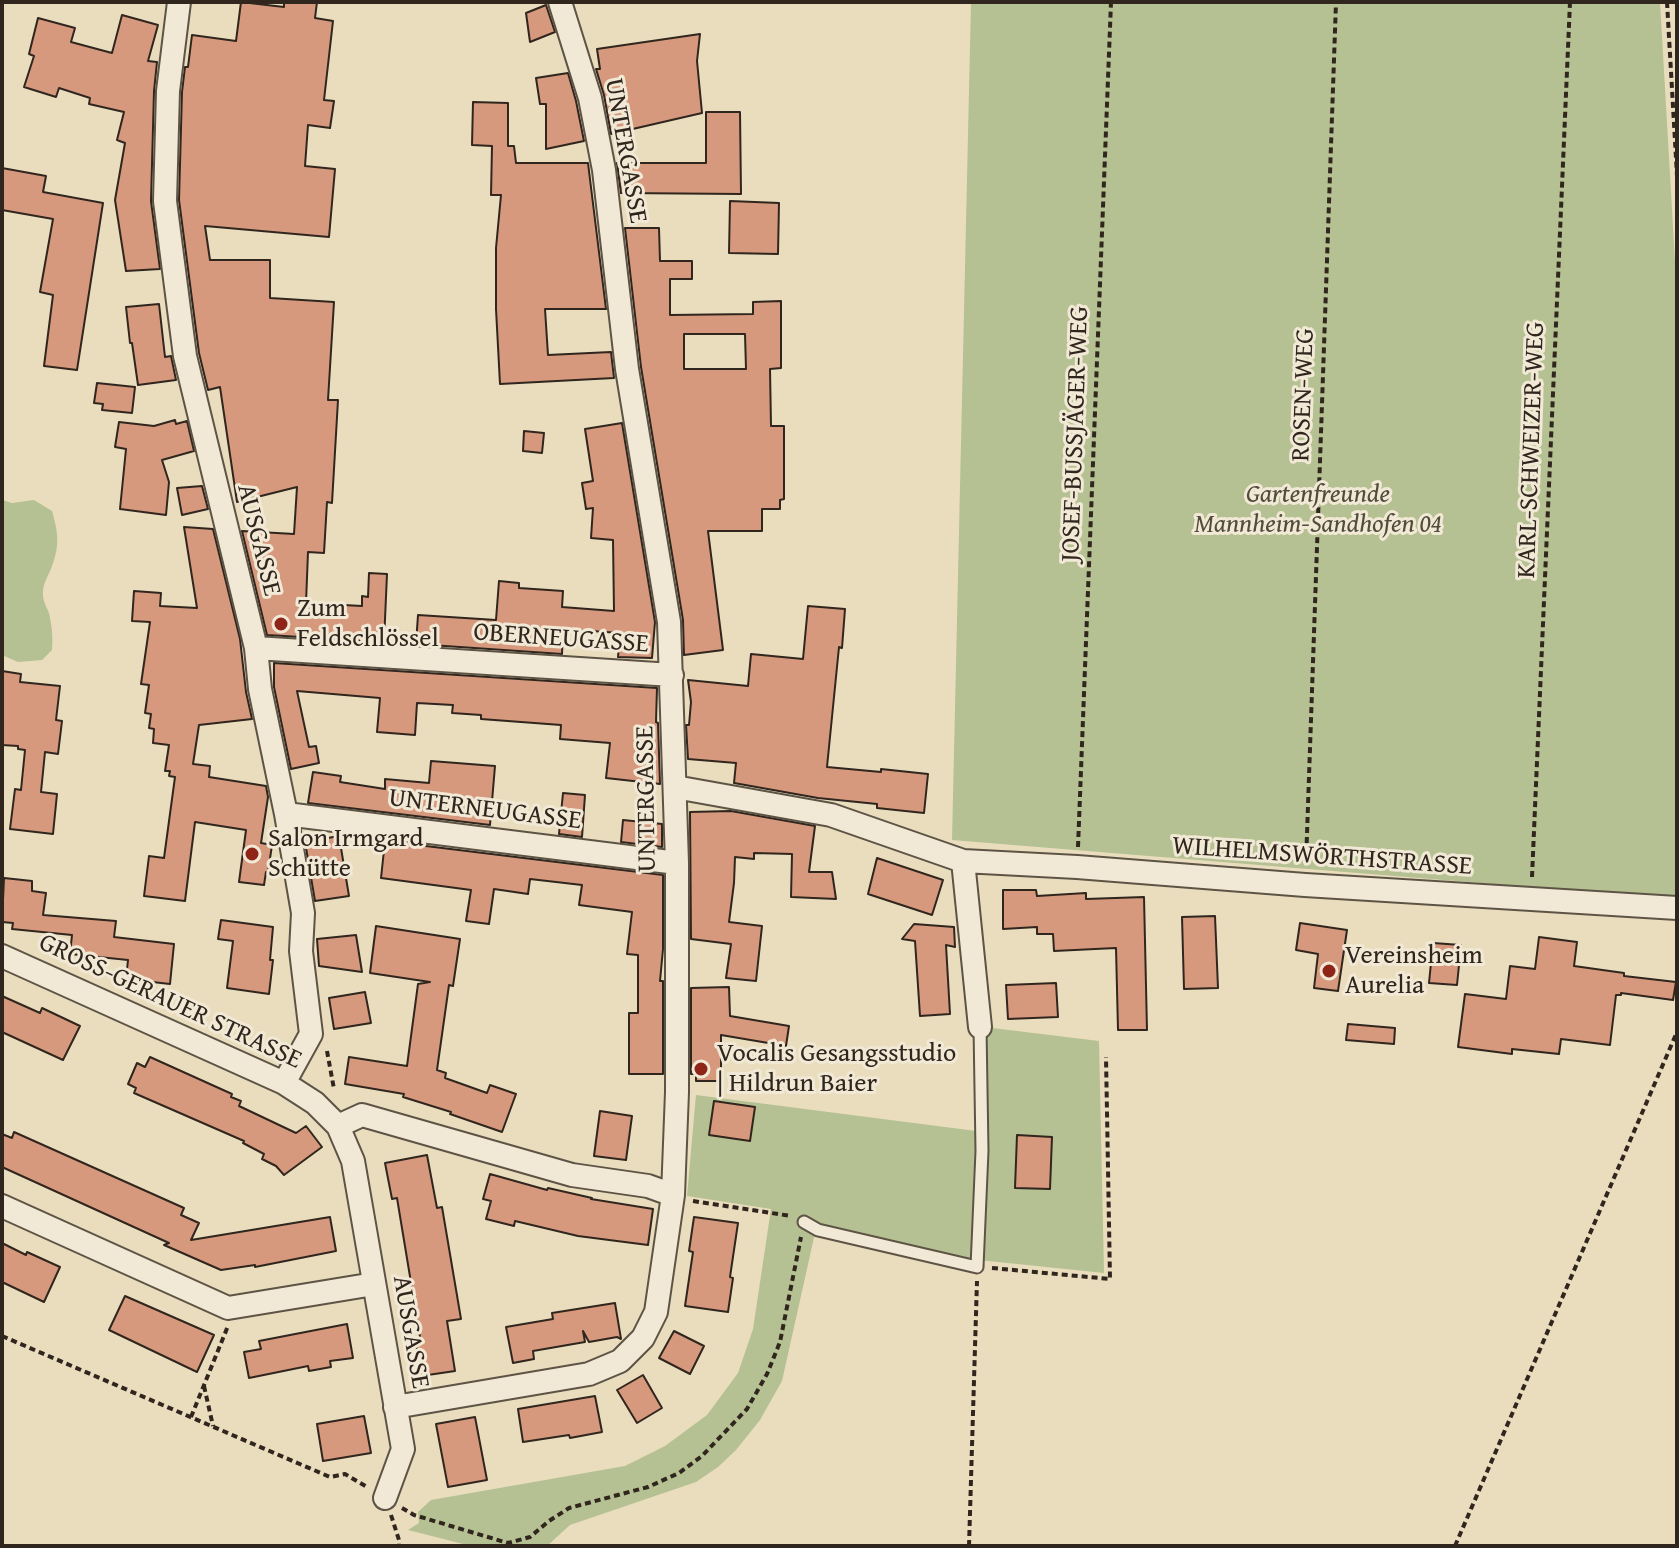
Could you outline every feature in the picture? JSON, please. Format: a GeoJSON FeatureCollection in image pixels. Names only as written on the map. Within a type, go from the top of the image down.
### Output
{"type":"FeatureCollection","features":[{"type":"Feature","properties":{"kind":"street","name":"AUSGASSE"},"geometry":{"type":"LineString","coordinates":[[179,2],[168,91],[165,201],[185,356],[256,648],[260,689],[286,814],[303,913],[301,951],[311,1034]]}},
{"type":"Feature","properties":{"kind":"street","name":"UNTERGASSE"},"geometry":{"type":"LineString","coordinates":[[395,1407],[589,1374],[620,1361],[643,1338],[656,1312],[673,1195],[677,1092],[677,863],[669,622],[627,369],[604,170],[590,98],[560,2]]}},
{"type":"Feature","properties":{"kind":"street","name":"OBERNEUGASSE"},"geometry":{"type":"LineString","coordinates":[[256,648],[672,675]]}},
{"type":"Feature","properties":{"kind":"street","name":"WILHELMSWÖRTHSTRASSE"},"geometry":{"type":"LineString","coordinates":[[675,787],[831,815],[963,861],[1677,908]]}},
{"type":"Feature","properties":{"kind":"street","name":"UNTERNEUGASSE"},"geometry":{"type":"LineString","coordinates":[[286,814],[677,863]]}},
{"type":"Feature","properties":{"kind":"street"},"geometry":{"type":"LineString","coordinates":[[963,861],[980,1027]]}},
{"type":"Feature","properties":{"kind":"street","name":"GROSS-GERAUER STRASSE"},"geometry":{"type":"LineString","coordinates":[[2,956],[284,1083],[315,1103],[338,1126]]}},
{"type":"Feature","properties":{"kind":"street"},"geometry":{"type":"LineString","coordinates":[[284,1083],[311,1034]]}},
{"type":"Feature","properties":{"kind":"street"},"geometry":{"type":"LineString","coordinates":[[338,1126],[362,1115],[572,1175],[648,1186],[673,1195]]}},
{"type":"Feature","properties":{"kind":"street","name":"AUSGASSE"},"geometry":{"type":"LineString","coordinates":[[338,1126],[353,1161],[403,1449],[385,1498]]}},
{"type":"Feature","properties":{"kind":"street"},"geometry":{"type":"LineString","coordinates":[[2,1206],[228,1308],[374,1284]]}},
{"type":"Feature","properties":{"kind":"lane"},"geometry":{"type":"LineString","coordinates":[[804,1222],[818,1230],[977,1267],[982,1151],[980,1027]]}},
{"type":"Feature","properties":{"kind":"path","name":"JOSEF-BUSSJÄGER-WEG"},"geometry":{"type":"LineString","coordinates":[[1077,867],[1111,2]]}},
{"type":"Feature","properties":{"kind":"path","name":"ROSEN-WEG"},"geometry":{"type":"LineString","coordinates":[[1305,885],[1336,2]]}},
{"type":"Feature","properties":{"kind":"path","name":"KARL-SCHWEIZER-WEG"},"geometry":{"type":"LineString","coordinates":[[1531,899],[1570,2]]}},
{"type":"Feature","properties":{"kind":"path"},"geometry":{"type":"LineString","coordinates":[[1667,2],[1677,176]]}},
{"type":"Feature","properties":{"kind":"path"},"geometry":{"type":"LineString","coordinates":[[1455,1546],[1677,1032]]}},
{"type":"Feature","properties":{"kind":"path"},"geometry":{"type":"LineString","coordinates":[[311,1034],[327,1046],[332,1087],[362,1115]]}},
{"type":"Feature","properties":{"kind":"path"},"geometry":{"type":"LineString","coordinates":[[969,1546],[977,1267],[1110,1279],[1106,1057]]}},
{"type":"Feature","properties":{"kind":"path"},"geometry":{"type":"LineString","coordinates":[[2,1336],[330,1477],[345,1474],[414,1515],[508,1543],[530,1537],[569,1508],[648,1487],[679,1473],[723,1437],[747,1409],[767,1374],[780,1342],[804,1222],[794,1217],[687,1200],[673,1195]]}},
{"type":"Feature","properties":{"kind":"path"},"geometry":{"type":"LineString","coordinates":[[191,1417],[228,1329],[228,1308]]}},
{"type":"Feature","properties":{"kind":"path"},"geometry":{"type":"LineString","coordinates":[[204,1386],[213,1426]]}},
{"type":"Feature","properties":{"kind":"path"},"geometry":{"type":"LineString","coordinates":[[385,1498],[399,1546]]}},
{"type":"Feature","properties":{"kind":"green space","name":"Gartenfreunde Mannheim-Sandhofen 04"},"geometry":{"type":"Polygon","coordinates":[[[971,2],[1660,2],[1677,296],[1677,899],[952,840],[971,2]]]}},
{"type":"Feature","properties":{"kind":"green space"},"geometry":{"type":"Polygon","coordinates":[[[2,500],[12,503],[34,500],[52,511],[54,519],[56,552],[43,591],[51,622],[52,650],[42,660],[18,662],[2,655],[2,500]]]}},
{"type":"Feature","properties":{"kind":"green space"},"geometry":{"type":"Polygon","coordinates":[[[976,1026],[1099,1041],[1104,1273],[969,1259],[817,1224],[782,1381],[760,1420],[718,1467],[696,1482],[570,1525],[547,1546],[471,1546],[408,1530],[419,1523],[418,1512],[431,1500],[625,1466],[665,1446],[707,1415],[738,1373],[753,1329],[771,1209],[687,1196],[696,1095],[976,1131],[976,1026]]]}},
{"type":"Feature","properties":{"kind":"building"},"geometry":{"type":"Polygon","coordinates":[[[241,2],[284,7],[284,2],[317,2],[315,18],[333,21],[324,100],[334,101],[330,128],[308,125],[305,166],[335,169],[329,237],[205,226],[210,260],[270,260],[270,298],[334,302],[328,400],[338,400],[332,503],[327,502],[324,553],[308,552],[306,603],[362,606],[362,596],[368,597],[369,573],[387,574],[384,642],[267,635],[242,531],[294,534],[297,487],[237,502],[220,387],[208,390],[199,353],[179,200],[182,92],[192,35],[236,41],[241,2]]]}},
{"type":"Feature","properties":{"kind":"building"},"geometry":{"type":"Polygon","coordinates":[[[546,5],[555,32],[530,42],[526,13],[546,5]]]}},
{"type":"Feature","properties":{"kind":"building"},"geometry":{"type":"Polygon","coordinates":[[[122,15],[158,25],[148,61],[157,62],[151,201],[160,269],[126,271],[115,200],[125,143],[117,140],[124,112],[89,104],[90,98],[59,88],[56,97],[24,87],[34,56],[29,54],[38,18],[75,28],[71,42],[112,53],[122,15]]]}},
{"type":"Feature","properties":{"kind":"building"},"geometry":{"type":"Polygon","coordinates":[[[700,34],[697,61],[702,113],[611,134],[596,69],[600,69],[597,49],[700,34]]]}},
{"type":"Feature","properties":{"kind":"building"},"geometry":{"type":"Polygon","coordinates":[[[568,73],[584,141],[546,149],[546,104],[540,104],[536,78],[568,73]]]}},
{"type":"Feature","properties":{"kind":"building"},"geometry":{"type":"Polygon","coordinates":[[[473,102],[508,103],[508,146],[514,146],[516,163],[588,163],[606,309],[545,309],[548,355],[611,352],[614,378],[500,384],[496,248],[501,195],[491,195],[492,146],[472,145],[473,102]]]}},
{"type":"Feature","properties":{"kind":"building"},"geometry":{"type":"Polygon","coordinates":[[[706,112],[740,112],[741,194],[621,193],[617,163],[706,163],[706,112]]]}},
{"type":"Feature","properties":{"kind":"building"},"geometry":{"type":"Polygon","coordinates":[[[2,168],[46,176],[43,192],[103,203],[77,370],[44,366],[53,295],[40,292],[53,219],[2,210],[2,168]]]}},
{"type":"Feature","properties":{"kind":"building"},"geometry":{"type":"Polygon","coordinates":[[[730,201],[779,203],[778,254],[729,253],[730,201]]]}},
{"type":"Feature","properties":{"kind":"building"},"geometry":{"type":"Polygon","coordinates":[[[625,228],[659,228],[660,261],[692,261],[692,279],[670,279],[670,315],[753,314],[753,302],[781,301],[781,368],[770,369],[771,426],[784,426],[784,499],[780,500],[780,509],[762,509],[762,531],[708,531],[723,650],[684,655],[683,620],[641,367],[625,228]],[[684,334],[684,369],[746,369],[745,334],[684,334]]]}},
{"type":"Feature","properties":{"kind":"building"},"geometry":{"type":"Polygon","coordinates":[[[159,304],[165,357],[171,356],[176,380],[138,385],[126,307],[159,304]]]}},
{"type":"Feature","properties":{"kind":"building"},"geometry":{"type":"Polygon","coordinates":[[[97,383],[135,387],[132,413],[102,410],[103,404],[94,403],[97,383]]]}},
{"type":"Feature","properties":{"kind":"building"},"geometry":{"type":"Polygon","coordinates":[[[175,420],[176,424],[187,421],[194,451],[162,460],[169,482],[166,515],[120,509],[126,449],[115,447],[119,422],[154,426],[175,420]]]}},
{"type":"Feature","properties":{"kind":"building"},"geometry":{"type":"Polygon","coordinates":[[[622,423],[655,622],[652,658],[618,657],[620,633],[563,629],[562,654],[416,644],[418,615],[496,620],[499,581],[519,583],[519,588],[563,591],[562,607],[614,611],[613,540],[591,538],[593,508],[586,509],[582,483],[593,481],[585,429],[622,423]]]}},
{"type":"Feature","properties":{"kind":"building"},"geometry":{"type":"Polygon","coordinates":[[[524,431],[544,433],[542,453],[523,451],[524,431]]]}},
{"type":"Feature","properties":{"kind":"building"},"geometry":{"type":"Polygon","coordinates":[[[202,486],[208,509],[182,515],[177,488],[202,486]]]}},
{"type":"Feature","properties":{"kind":"building"},"geometry":{"type":"Polygon","coordinates":[[[184,527],[213,529],[240,639],[252,719],[199,725],[193,764],[210,766],[209,777],[266,786],[268,797],[261,843],[272,845],[264,885],[239,882],[246,830],[195,822],[185,901],[144,896],[149,856],[164,858],[175,777],[169,776],[170,771],[165,771],[169,745],[153,743],[154,729],[149,728],[151,714],[145,713],[149,685],[141,684],[150,622],[132,621],[134,591],[161,593],[160,606],[197,608],[184,527]]]}},
{"type":"Feature","properties":{"kind":"building"},"geometry":{"type":"Polygon","coordinates":[[[808,606],[845,609],[827,767],[928,774],[924,813],[734,783],[736,763],[688,759],[686,725],[689,725],[691,702],[688,680],[748,686],[751,654],[803,659],[808,606]]]}},
{"type":"Feature","properties":{"kind":"building"},"geometry":{"type":"Polygon","coordinates":[[[274,663],[657,688],[660,784],[606,778],[610,743],[560,739],[561,725],[481,719],[481,715],[452,713],[453,705],[417,703],[415,735],[377,732],[380,698],[297,691],[309,747],[316,746],[319,763],[291,769],[274,687],[274,663]]]}},
{"type":"Feature","properties":{"kind":"building"},"geometry":{"type":"Polygon","coordinates":[[[2,671],[21,674],[20,682],[60,686],[56,720],[62,721],[58,754],[45,752],[41,792],[57,794],[53,834],[10,829],[15,789],[21,790],[25,750],[18,749],[18,746],[2,745],[2,671]]]}},
{"type":"Feature","properties":{"kind":"building"},"geometry":{"type":"Polygon","coordinates":[[[431,761],[495,766],[490,825],[308,803],[313,772],[341,776],[340,782],[385,789],[385,779],[429,783],[431,761]]]}},
{"type":"Feature","properties":{"kind":"building"},"geometry":{"type":"Polygon","coordinates":[[[563,793],[585,795],[582,837],[559,834],[563,793]]]}},
{"type":"Feature","properties":{"kind":"building"},"geometry":{"type":"Polygon","coordinates":[[[731,811],[815,826],[809,872],[832,872],[836,899],[791,897],[792,854],[754,853],[754,859],[735,857],[729,922],[762,926],[756,981],[726,978],[731,944],[691,939],[690,812],[731,811]]]}},
{"type":"Feature","properties":{"kind":"building"},"geometry":{"type":"Polygon","coordinates":[[[623,820],[662,824],[662,847],[621,842],[623,820]]]}},
{"type":"Feature","properties":{"kind":"building"},"geometry":{"type":"Polygon","coordinates":[[[339,836],[349,896],[315,901],[305,842],[339,836]]]}},
{"type":"Feature","properties":{"kind":"building"},"geometry":{"type":"Polygon","coordinates":[[[385,841],[663,875],[660,981],[663,981],[663,1074],[629,1074],[629,1013],[638,1013],[638,955],[627,954],[632,912],[579,905],[582,885],[530,879],[528,894],[494,889],[489,924],[466,921],[471,890],[381,878],[385,841]]]}},
{"type":"Feature","properties":{"kind":"building"},"geometry":{"type":"Polygon","coordinates":[[[877,858],[943,880],[932,915],[868,894],[877,858]]]}},
{"type":"Feature","properties":{"kind":"building"},"geometry":{"type":"Polygon","coordinates":[[[4,878],[32,881],[32,891],[46,893],[43,915],[116,921],[114,937],[174,944],[170,984],[126,979],[128,960],[70,954],[72,935],[12,929],[13,923],[2,922],[4,878]]]}},
{"type":"Feature","properties":{"kind":"building"},"geometry":{"type":"Polygon","coordinates":[[[1003,890],[1036,890],[1037,896],[1086,893],[1086,899],[1144,897],[1147,1030],[1118,1030],[1116,948],[1054,951],[1053,934],[1037,934],[1037,927],[1003,929],[1003,890]]]}},
{"type":"Feature","properties":{"kind":"building"},"geometry":{"type":"Polygon","coordinates":[[[1215,916],[1218,988],[1184,989],[1182,917],[1215,916]]]}},
{"type":"Feature","properties":{"kind":"building"},"geometry":{"type":"Polygon","coordinates":[[[221,920],[273,927],[269,994],[227,988],[233,941],[218,939],[221,920]]]}},
{"type":"Feature","properties":{"kind":"building","name":"Vereinsheim Aurelia"},"geometry":{"type":"Polygon","coordinates":[[[1300,923],[1347,930],[1338,991],[1314,988],[1318,954],[1296,950],[1300,923]]]}},
{"type":"Feature","properties":{"kind":"building"},"geometry":{"type":"Polygon","coordinates":[[[914,924],[954,927],[955,947],[946,945],[950,1014],[920,1016],[915,941],[902,939],[914,924]]]}},
{"type":"Feature","properties":{"kind":"building"},"geometry":{"type":"Polygon","coordinates":[[[376,926],[460,939],[453,986],[449,985],[437,1070],[446,1073],[445,1078],[487,1093],[490,1085],[516,1094],[502,1132],[403,1097],[404,1094],[345,1084],[349,1057],[407,1066],[418,984],[430,982],[370,973],[376,926]]]}},
{"type":"Feature","properties":{"kind":"building"},"geometry":{"type":"Polygon","coordinates":[[[356,935],[362,972],[319,966],[317,939],[356,935]]]}},
{"type":"Feature","properties":{"kind":"building"},"geometry":{"type":"Polygon","coordinates":[[[1539,937],[1577,942],[1574,966],[1676,982],[1673,1000],[1621,993],[1616,995],[1610,1045],[1561,1039],[1559,1054],[1512,1049],[1512,1054],[1458,1047],[1465,994],[1506,999],[1510,966],[1535,969],[1539,937]]]}},
{"type":"Feature","properties":{"kind":"building"},"geometry":{"type":"Polygon","coordinates":[[[1433,943],[1461,945],[1457,985],[1429,983],[1433,943]]]}},
{"type":"Feature","properties":{"kind":"building"},"geometry":{"type":"Polygon","coordinates":[[[1056,983],[1058,1017],[1008,1019],[1006,985],[1056,983]]]}},
{"type":"Feature","properties":{"kind":"building"},"geometry":{"type":"Polygon","coordinates":[[[729,987],[730,1016],[789,1026],[786,1046],[721,1035],[721,1081],[696,1081],[696,1074],[691,1074],[691,988],[729,987]]]}},
{"type":"Feature","properties":{"kind":"building"},"geometry":{"type":"Polygon","coordinates":[[[365,992],[371,1023],[334,1029],[329,998],[365,992]]]}},
{"type":"Feature","properties":{"kind":"building"},"geometry":{"type":"Polygon","coordinates":[[[2,996],[40,1013],[42,1008],[80,1026],[63,1060],[2,1032],[2,996]]]}},
{"type":"Feature","properties":{"kind":"building"},"geometry":{"type":"Polygon","coordinates":[[[1348,1024],[1395,1028],[1394,1044],[1346,1040],[1348,1024]]]}},
{"type":"Feature","properties":{"kind":"building"},"geometry":{"type":"Polygon","coordinates":[[[150,1057],[232,1094],[231,1097],[241,1101],[239,1106],[296,1133],[306,1126],[322,1147],[284,1175],[276,1166],[262,1159],[264,1154],[244,1141],[134,1093],[136,1088],[128,1084],[137,1063],[145,1067],[150,1057]]]}},
{"type":"Feature","properties":{"kind":"building"},"geometry":{"type":"Polygon","coordinates":[[[714,1101],[755,1107],[750,1141],[709,1135],[714,1101]]]}},
{"type":"Feature","properties":{"kind":"building"},"geometry":{"type":"Polygon","coordinates":[[[600,1111],[632,1116],[626,1160],[594,1156],[600,1111]]]}},
{"type":"Feature","properties":{"kind":"building"},"geometry":{"type":"Polygon","coordinates":[[[14,1132],[184,1208],[181,1215],[199,1223],[191,1240],[330,1217],[336,1251],[255,1267],[221,1270],[2,1167],[2,1134],[12,1138],[14,1132]]]}},
{"type":"Feature","properties":{"kind":"building"},"geometry":{"type":"Polygon","coordinates":[[[1017,1135],[1052,1137],[1050,1189],[1015,1188],[1017,1135]]]}},
{"type":"Feature","properties":{"kind":"building"},"geometry":{"type":"Polygon","coordinates":[[[427,1155],[437,1208],[442,1207],[461,1319],[447,1321],[455,1371],[421,1376],[416,1343],[421,1343],[397,1198],[392,1199],[385,1163],[427,1155]]]}},
{"type":"Feature","properties":{"kind":"building"},"geometry":{"type":"Polygon","coordinates":[[[490,1174],[547,1190],[653,1209],[648,1245],[578,1236],[515,1221],[514,1226],[486,1219],[491,1201],[483,1199],[490,1174]]]}},
{"type":"Feature","properties":{"kind":"building"},"geometry":{"type":"Polygon","coordinates":[[[694,1217],[738,1223],[728,1312],[685,1306],[693,1252],[689,1251],[694,1217]]]}},
{"type":"Feature","properties":{"kind":"building"},"geometry":{"type":"Polygon","coordinates":[[[2,1243],[60,1267],[44,1302],[2,1282],[2,1243]]]}},
{"type":"Feature","properties":{"kind":"building"},"geometry":{"type":"Polygon","coordinates":[[[125,1296],[214,1335],[197,1372],[109,1330],[125,1296]]]}},
{"type":"Feature","properties":{"kind":"building"},"geometry":{"type":"Polygon","coordinates":[[[615,1303],[621,1339],[589,1342],[583,1331],[585,1342],[533,1351],[534,1359],[513,1363],[506,1327],[553,1319],[552,1313],[615,1303]]]}},
{"type":"Feature","properties":{"kind":"building"},"geometry":{"type":"Polygon","coordinates":[[[347,1324],[353,1358],[330,1361],[331,1367],[309,1371],[308,1366],[249,1378],[244,1352],[261,1349],[259,1341],[347,1324]]]}},
{"type":"Feature","properties":{"kind":"building"},"geometry":{"type":"Polygon","coordinates":[[[674,1331],[704,1346],[690,1374],[659,1358],[674,1331]]]}},
{"type":"Feature","properties":{"kind":"building"},"geometry":{"type":"Polygon","coordinates":[[[643,1375],[662,1408],[637,1423],[617,1390],[643,1375]]]}},
{"type":"Feature","properties":{"kind":"building"},"geometry":{"type":"Polygon","coordinates":[[[595,1396],[602,1432],[523,1442],[518,1409],[595,1396]]]}},
{"type":"Feature","properties":{"kind":"building"},"geometry":{"type":"Polygon","coordinates":[[[364,1416],[371,1453],[323,1461],[317,1424],[364,1416]]]}},
{"type":"Feature","properties":{"kind":"building"},"geometry":{"type":"Polygon","coordinates":[[[475,1417],[487,1480],[448,1487],[436,1424],[475,1417]]]}},
{"type":"Feature","properties":{"kind":"place","name":"Zum Feldschlössel"},"geometry":{"type":"Point","coordinates":[281,624]}},
{"type":"Feature","properties":{"kind":"place","name":"Salon Irmgard Schütte"},"geometry":{"type":"Point","coordinates":[252,854]}},
{"type":"Feature","properties":{"kind":"place","name":"Vereinsheim Aurelia"},"geometry":{"type":"Point","coordinates":[1329,971]}},
{"type":"Feature","properties":{"kind":"place","name":"Vocalis Gesangsstudio | Hildrun Baier"},"geometry":{"type":"Point","coordinates":[701,1069]}}]}
